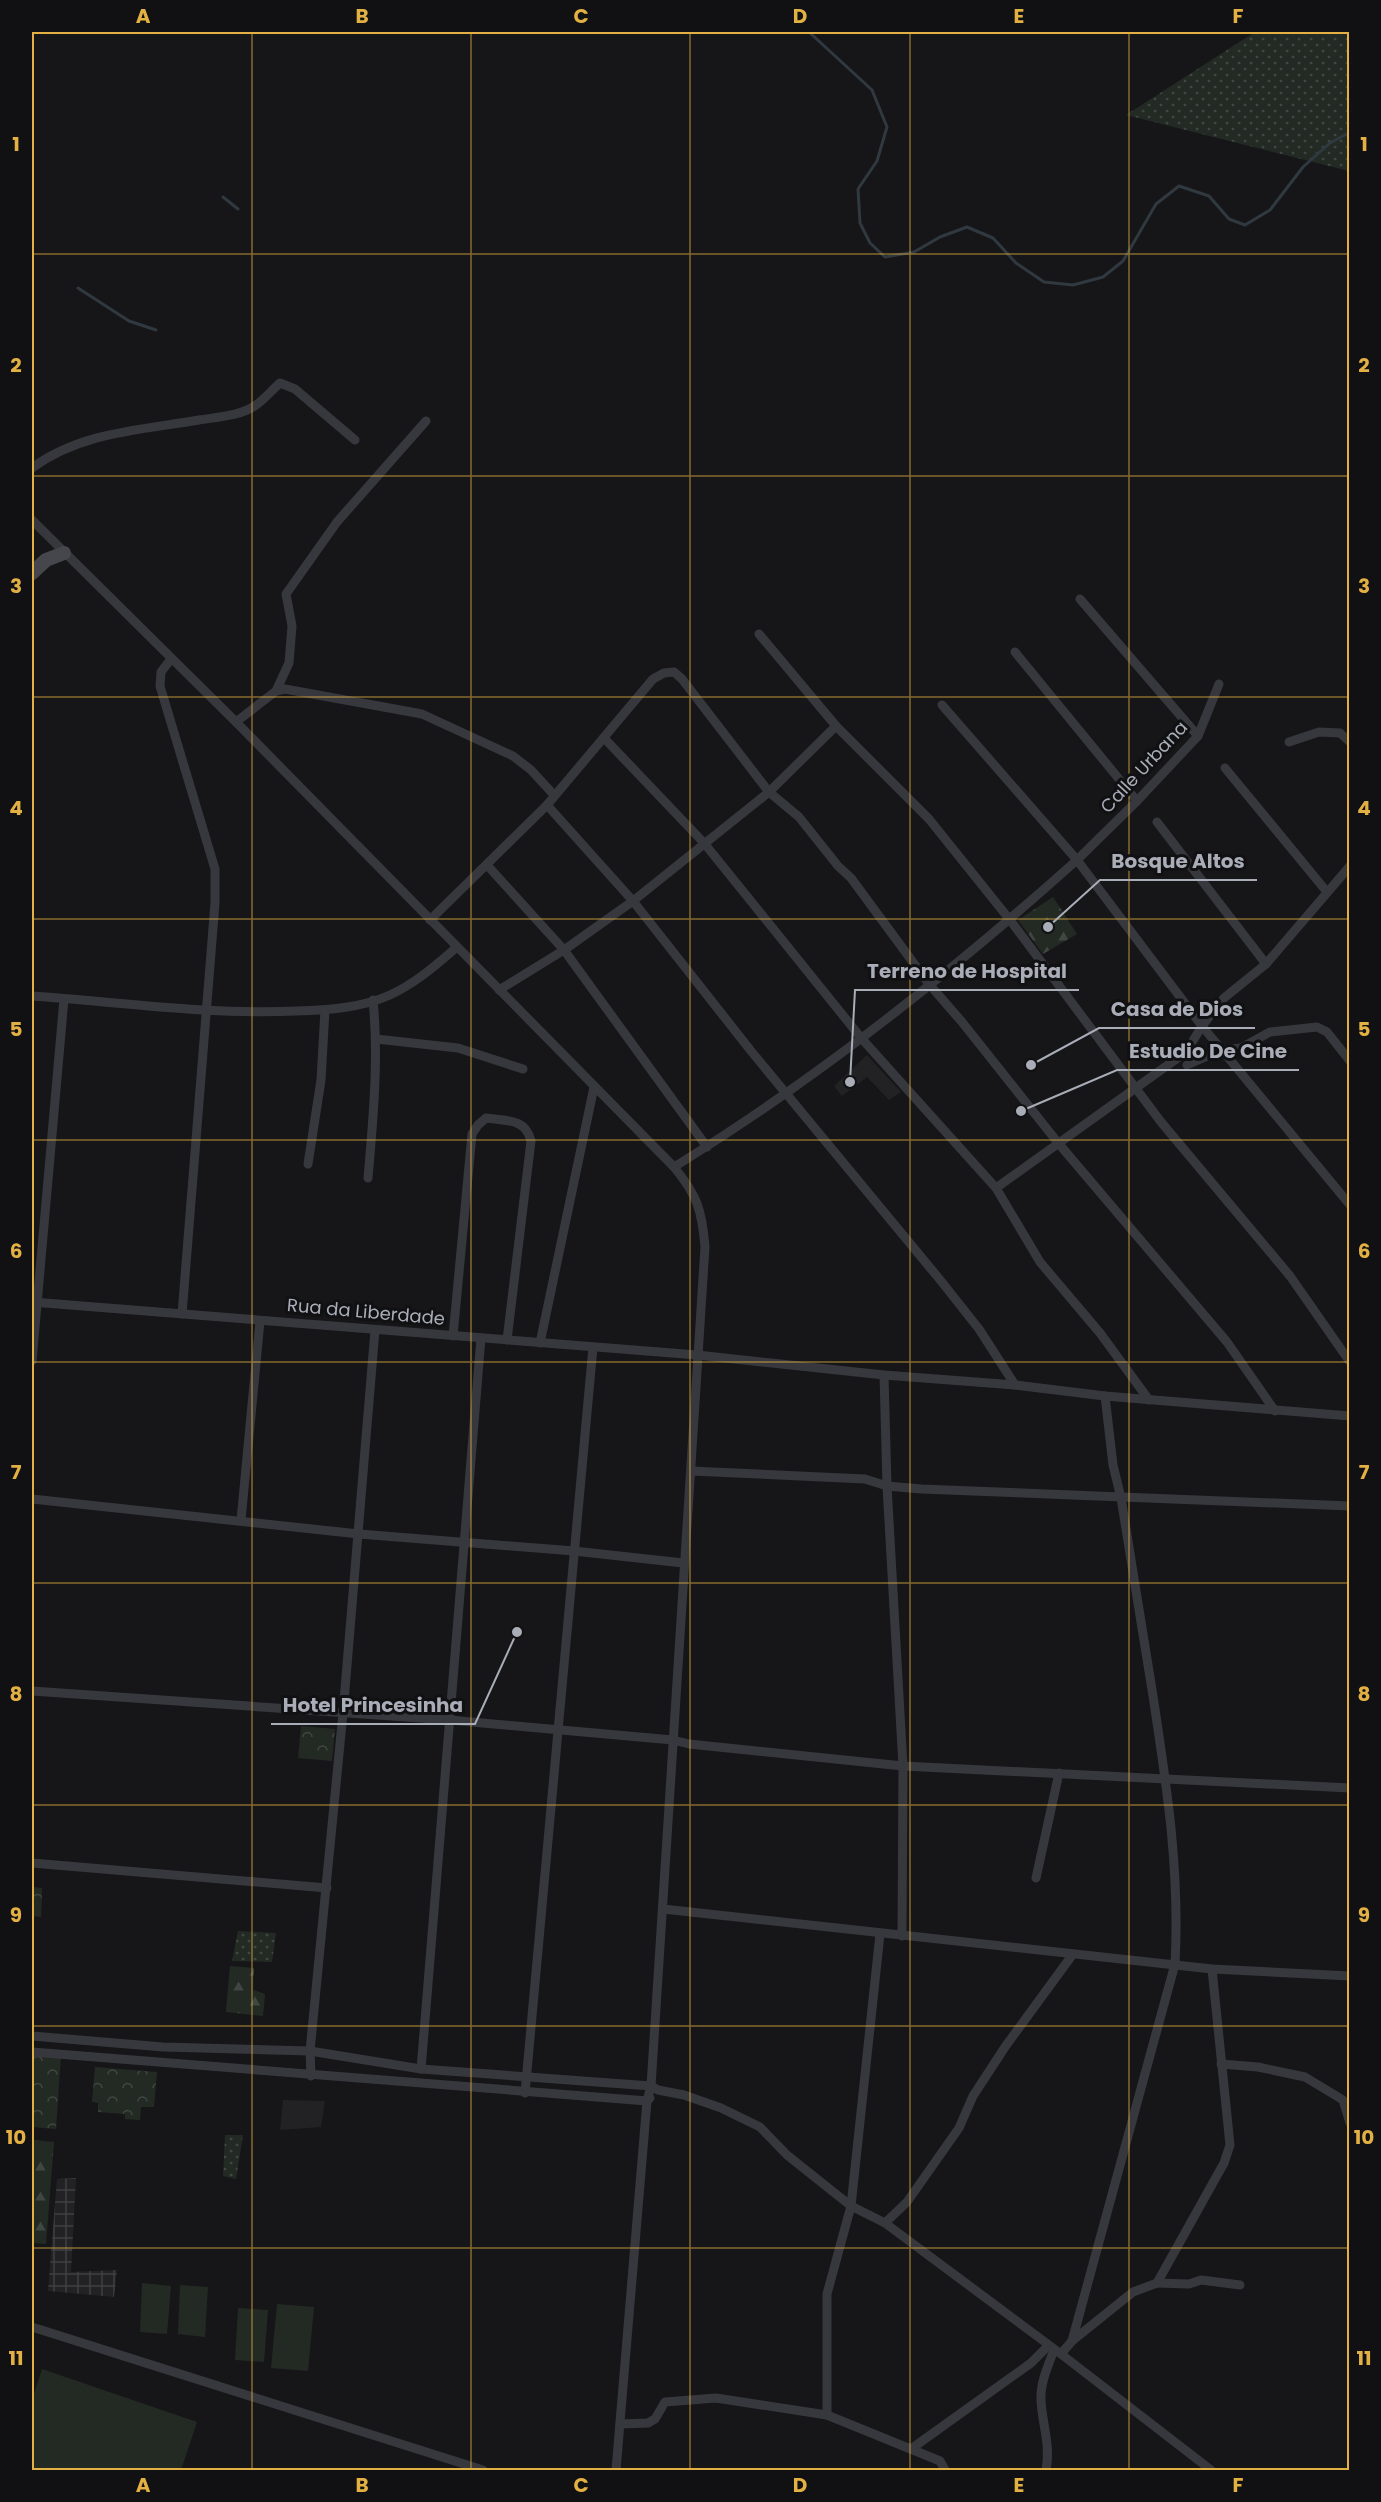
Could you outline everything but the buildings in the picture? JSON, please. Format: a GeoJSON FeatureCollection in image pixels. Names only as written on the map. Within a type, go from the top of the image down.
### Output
{"type":"FeatureCollection","features":[{"type":"Feature","properties":{"kind":"main road"},"geometry":{"type":"LineString","coordinates":[[32,573],[46,560],[64,553]]}},
{"type":"Feature","properties":{"kind":"street"},"geometry":{"type":"LineString","coordinates":[[32,468],[42,460],[85,440],[127,430],[231,415],[255,406],[280,383],[295,389],[355,440]]}},
{"type":"Feature","properties":{"kind":"street"},"geometry":{"type":"LineString","coordinates":[[276,691],[289,663],[292,626],[286,594],[337,522],[426,421]]}},
{"type":"Feature","properties":{"kind":"street"},"geometry":{"type":"LineString","coordinates":[[32,520],[236,722],[674,1167],[696,1196],[703,1222],[705,1247],[683,1563],[655,2088],[647,2101],[616,2470]]}},
{"type":"Feature","properties":{"kind":"street"},"geometry":{"type":"LineString","coordinates":[[1080,599],[1198,736]]}},
{"type":"Feature","properties":{"kind":"street"},"geometry":{"type":"LineString","coordinates":[[759,634],[836,726],[929,819],[1010,920],[1136,1089],[1206,1178],[1290,1276],[1350,1362]]}},
{"type":"Feature","properties":{"kind":"street"},"geometry":{"type":"LineString","coordinates":[[1015,652],[1137,801]]}},
{"type":"Feature","properties":{"kind":"street"},"geometry":{"type":"LineString","coordinates":[[171,659],[161,672],[160,686],[215,868],[215,903],[182,1314]]}},
{"type":"Feature","properties":{"kind":"street"},"geometry":{"type":"LineString","coordinates":[[430,920],[547,805],[605,739],[653,679],[663,673],[674,672],[769,792],[799,818],[838,866],[851,878],[929,984],[944,999],[1059,1144],[1227,1342],[1275,1411]]}},
{"type":"Feature","properties":{"kind":"street","name":"Calle Urbana"},"geometry":{"type":"LineString","coordinates":[[674,1167],[788,1094],[862,1039],[1010,920],[1077,860],[1198,736],[1220,684]]}},
{"type":"Feature","properties":{"kind":"street"},"geometry":{"type":"LineString","coordinates":[[236,722],[276,691],[285,689],[422,714],[513,756],[531,770],[554,795]]}},
{"type":"Feature","properties":{"kind":"street"},"geometry":{"type":"LineString","coordinates":[[942,705],[1077,860],[1202,1026],[1350,1205]]}},
{"type":"Feature","properties":{"kind":"street"},"geometry":{"type":"LineString","coordinates":[[499,990],[564,950],[633,902],[769,792],[836,726]]}},
{"type":"Feature","properties":{"kind":"street"},"geometry":{"type":"LineString","coordinates":[[1289,742],[1319,732],[1340,733],[1350,742]]}},
{"type":"Feature","properties":{"kind":"street"},"geometry":{"type":"LineString","coordinates":[[605,739],[704,843],[862,1039],[996,1188],[1040,1262],[1100,1333],[1149,1400]]}},
{"type":"Feature","properties":{"kind":"street"},"geometry":{"type":"LineString","coordinates":[[1225,768],[1328,892]]}},
{"type":"Feature","properties":{"kind":"street"},"geometry":{"type":"LineString","coordinates":[[547,805],[633,902],[979,1329],[1015,1386]]}},
{"type":"Feature","properties":{"kind":"street"},"geometry":{"type":"LineString","coordinates":[[1156,822],[1266,964]]}},
{"type":"Feature","properties":{"kind":"street"},"geometry":{"type":"LineString","coordinates":[[487,865],[564,950],[707,1147]]}},
{"type":"Feature","properties":{"kind":"street"},"geometry":{"type":"LineString","coordinates":[[996,1188],[1186,1052],[1202,1026],[1224,998],[1266,964],[1350,866]]}},
{"type":"Feature","properties":{"kind":"street"},"geometry":{"type":"LineString","coordinates":[[32,996],[206,1012],[325,1010],[390,995],[422,976],[457,947]]}},
{"type":"Feature","properties":{"kind":"street"},"geometry":{"type":"LineString","coordinates":[[32,1361],[34,1302],[64,999]]}},
{"type":"Feature","properties":{"kind":"street"},"geometry":{"type":"LineString","coordinates":[[368,1178],[374,1110],[376,1039],[373,1000]]}},
{"type":"Feature","properties":{"kind":"street"},"geometry":{"type":"LineString","coordinates":[[308,1164],[321,1080],[325,1010]]}},
{"type":"Feature","properties":{"kind":"street"},"geometry":{"type":"LineString","coordinates":[[1187,1065],[1221,1050],[1241,1048],[1270,1032],[1317,1027],[1327,1032],[1350,1061]]}},
{"type":"Feature","properties":{"kind":"street"},"geometry":{"type":"LineString","coordinates":[[376,1039],[458,1048],[523,1069]]}},
{"type":"Feature","properties":{"kind":"street"},"geometry":{"type":"LineString","coordinates":[[540,1343],[594,1087]]}},
{"type":"Feature","properties":{"kind":"street"},"geometry":{"type":"LineString","coordinates":[[453,1336],[472,1134],[486,1119],[522,1124],[529,1131],[531,1141],[507,1340]]}},
{"type":"Feature","properties":{"kind":"street","name":"Rua da Liberdade"},"geometry":{"type":"LineString","coordinates":[[34,1302],[698,1355],[1149,1400],[1275,1411],[1349,1414]]}},
{"type":"Feature","properties":{"kind":"street"},"geometry":{"type":"LineString","coordinates":[[241,1520],[260,1320]]}},
{"type":"Feature","properties":{"kind":"street"},"geometry":{"type":"LineString","coordinates":[[311,2076],[310,2051],[343,1713],[375,1330]]}},
{"type":"Feature","properties":{"kind":"street"},"geometry":{"type":"LineString","coordinates":[[421,2069],[481,1338]]}},
{"type":"Feature","properties":{"kind":"street"},"geometry":{"type":"LineString","coordinates":[[525,2093],[593,1347]]}},
{"type":"Feature","properties":{"kind":"street"},"geometry":{"type":"LineString","coordinates":[[884,1375],[887,1486],[903,1766],[902,1936]]}},
{"type":"Feature","properties":{"kind":"street"},"geometry":{"type":"LineString","coordinates":[[1071,2341],[1175,1964],[1176,1871],[1166,1780],[1121,1498],[1113,1465],[1105,1396]]}},
{"type":"Feature","properties":{"kind":"street"},"geometry":{"type":"LineString","coordinates":[[691,1471],[865,1479],[887,1486],[921,1490],[1350,1506]]}},
{"type":"Feature","properties":{"kind":"street"},"geometry":{"type":"LineString","coordinates":[[32,1499],[359,1534],[574,1551],[683,1563]]}},
{"type":"Feature","properties":{"kind":"street"},"geometry":{"type":"LineString","coordinates":[[32,1691],[449,1720],[673,1740],[689,1744],[903,1766],[1350,1788]]}},
{"type":"Feature","properties":{"kind":"street"},"geometry":{"type":"LineString","coordinates":[[1036,1878],[1059,1773]]}},
{"type":"Feature","properties":{"kind":"street"},"geometry":{"type":"LineString","coordinates":[[32,1863],[327,1888]]}},
{"type":"Feature","properties":{"kind":"street"},"geometry":{"type":"LineString","coordinates":[[663,1909],[1212,1969],[1350,1976]]}},
{"type":"Feature","properties":{"kind":"street"},"geometry":{"type":"LineString","coordinates":[[827,2415],[827,2294],[851,2206],[880,1934]]}},
{"type":"Feature","properties":{"kind":"street"},"geometry":{"type":"LineString","coordinates":[[885,2223],[907,2202],[952,2138],[973,2096],[1073,1954]]}},
{"type":"Feature","properties":{"kind":"street"},"geometry":{"type":"LineString","coordinates":[[1157,2283],[1224,2163],[1230,2145],[1212,1969]]}},
{"type":"Feature","properties":{"kind":"street"},"geometry":{"type":"LineString","coordinates":[[32,2036],[163,2047],[310,2051],[421,2069],[655,2088],[721,2108],[760,2127],[787,2155],[851,2206],[885,2223],[1211,2470]]}},
{"type":"Feature","properties":{"kind":"street"},"geometry":{"type":"LineString","coordinates":[[32,2052],[647,2101]]}},
{"type":"Feature","properties":{"kind":"street"},"geometry":{"type":"LineString","coordinates":[[1221,2064],[1258,2067],[1305,2077],[1343,2100],[1350,2123]]}},
{"type":"Feature","properties":{"kind":"street"},"geometry":{"type":"LineString","coordinates":[[911,2449],[1031,2363],[1071,2341],[1133,2292],[1157,2283],[1189,2284],[1201,2280],[1240,2285]]}},
{"type":"Feature","properties":{"kind":"street"},"geometry":{"type":"LineString","coordinates":[[32,2327],[483,2470]]}},
{"type":"Feature","properties":{"kind":"street"},"geometry":{"type":"LineString","coordinates":[[1046,2470],[1047,2432],[1041,2398],[1045,2373],[1055,2350]]}},
{"type":"Feature","properties":{"kind":"street"},"geometry":{"type":"LineString","coordinates":[[1031,2363],[1042,2368],[1045,2373]]}},
{"type":"Feature","properties":{"kind":"street"},"geometry":{"type":"LineString","coordinates":[[620,2424],[648,2423],[655,2419],[665,2402],[716,2398],[827,2415],[940,2461],[945,2470]]}},
{"type":"Feature","properties":{"kind":"shaded area"},"geometry":{"type":"Polygon","coordinates":[[[867,1055],[901,1092],[889,1100],[867,1077],[842,1096],[834,1086],[867,1055]]]}},
{"type":"Feature","properties":{"kind":"shaded area"},"geometry":{"type":"Polygon","coordinates":[[[283,2100],[325,2101],[321,2127],[280,2130],[283,2100]]]}},
{"type":"Feature","properties":{"kind":"shaded area"},"geometry":{"type":"Polygon","coordinates":[[[76,2178],[71,2272],[117,2270],[114,2297],[48,2291],[57,2179],[76,2178]]]}},
{"type":"Feature","properties":{"kind":"green space"},"geometry":{"type":"Polygon","coordinates":[[[1255,32],[1349,32],[1349,171],[1126,115],[1255,32]]]}},
{"type":"Feature","properties":{"kind":"green space"},"geometry":{"type":"Polygon","coordinates":[[[1053,897],[1077,934],[1043,954],[1018,920],[1053,897]]]}},
{"type":"Feature","properties":{"kind":"green space"},"geometry":{"type":"Polygon","coordinates":[[[301,1726],[335,1729],[332,1761],[298,1758],[301,1726]]]}},
{"type":"Feature","properties":{"kind":"green space"},"geometry":{"type":"Polygon","coordinates":[[[32,1887],[42,1888],[41,1917],[32,1916],[32,1887]]]}},
{"type":"Feature","properties":{"kind":"green space"},"geometry":{"type":"Polygon","coordinates":[[[238,1931],[276,1933],[272,1962],[232,1961],[238,1931]]]}},
{"type":"Feature","properties":{"kind":"green space"},"geometry":{"type":"Polygon","coordinates":[[[230,1966],[254,1968],[253,1990],[265,1994],[263,2016],[226,2012],[230,1966]]]}},
{"type":"Feature","properties":{"kind":"green space"},"geometry":{"type":"Polygon","coordinates":[[[32,2054],[61,2055],[56,2129],[32,2127],[32,2054]]]}},
{"type":"Feature","properties":{"kind":"green space"},"geometry":{"type":"Polygon","coordinates":[[[95,2067],[157,2072],[154,2107],[141,2107],[140,2120],[125,2119],[125,2114],[98,2112],[98,2103],[92,2102],[95,2067]]]}},
{"type":"Feature","properties":{"kind":"green space"},"geometry":{"type":"Polygon","coordinates":[[[225,2135],[243,2135],[236,2179],[223,2176],[225,2135]]]}},
{"type":"Feature","properties":{"kind":"green space"},"geometry":{"type":"Polygon","coordinates":[[[32,2140],[54,2142],[46,2244],[32,2243],[32,2140]]]}},
{"type":"Feature","properties":{"kind":"green space"},"geometry":{"type":"Polygon","coordinates":[[[142,2283],[171,2286],[167,2334],[140,2332],[142,2283]]]}},
{"type":"Feature","properties":{"kind":"green space"},"geometry":{"type":"Polygon","coordinates":[[[180,2285],[208,2287],[205,2337],[178,2334],[180,2285]]]}},
{"type":"Feature","properties":{"kind":"green space"},"geometry":{"type":"Polygon","coordinates":[[[277,2304],[314,2307],[308,2371],[271,2368],[277,2304]]]}},
{"type":"Feature","properties":{"kind":"green space"},"geometry":{"type":"Polygon","coordinates":[[[238,2308],[268,2310],[264,2362],[235,2360],[238,2308]]]}},
{"type":"Feature","properties":{"kind":"green space"},"geometry":{"type":"Polygon","coordinates":[[[42,2369],[197,2422],[181,2470],[32,2470],[32,2400],[42,2369]]]}},
{"type":"Feature","properties":{"kind":"waterway"},"geometry":{"type":"LineString","coordinates":[[809,32],[872,90],[887,127],[877,161],[858,189],[860,223],[870,243],[885,257],[914,252],[940,237],[967,227],[993,238],[1016,263],[1044,282],[1073,285],[1103,277],[1123,261],[1156,204],[1179,186],[1209,196],[1229,219],[1245,225],[1270,210],[1303,167],[1330,143],[1350,132]]}},
{"type":"Feature","properties":{"kind":"waterway"},"geometry":{"type":"LineString","coordinates":[[223,197],[238,209]]}},
{"type":"Feature","properties":{"kind":"waterway"},"geometry":{"type":"LineString","coordinates":[[78,288],[129,321],[156,330]]}},
{"type":"Feature","properties":{"kind":"place","name":"Bosque Altos"},"geometry":{"type":"Point","coordinates":[1048,927]}},
{"type":"Feature","properties":{"kind":"place","name":"Casa de Dios"},"geometry":{"type":"Point","coordinates":[1031,1065]}},
{"type":"Feature","properties":{"kind":"place","name":"Terreno de Hospital"},"geometry":{"type":"Point","coordinates":[850,1082]}},
{"type":"Feature","properties":{"kind":"place","name":"Estudio De Cine"},"geometry":{"type":"Point","coordinates":[1021,1111]}},
{"type":"Feature","properties":{"kind":"place","name":"Hotel Princesinha"},"geometry":{"type":"Point","coordinates":[517,1632]}}]}
